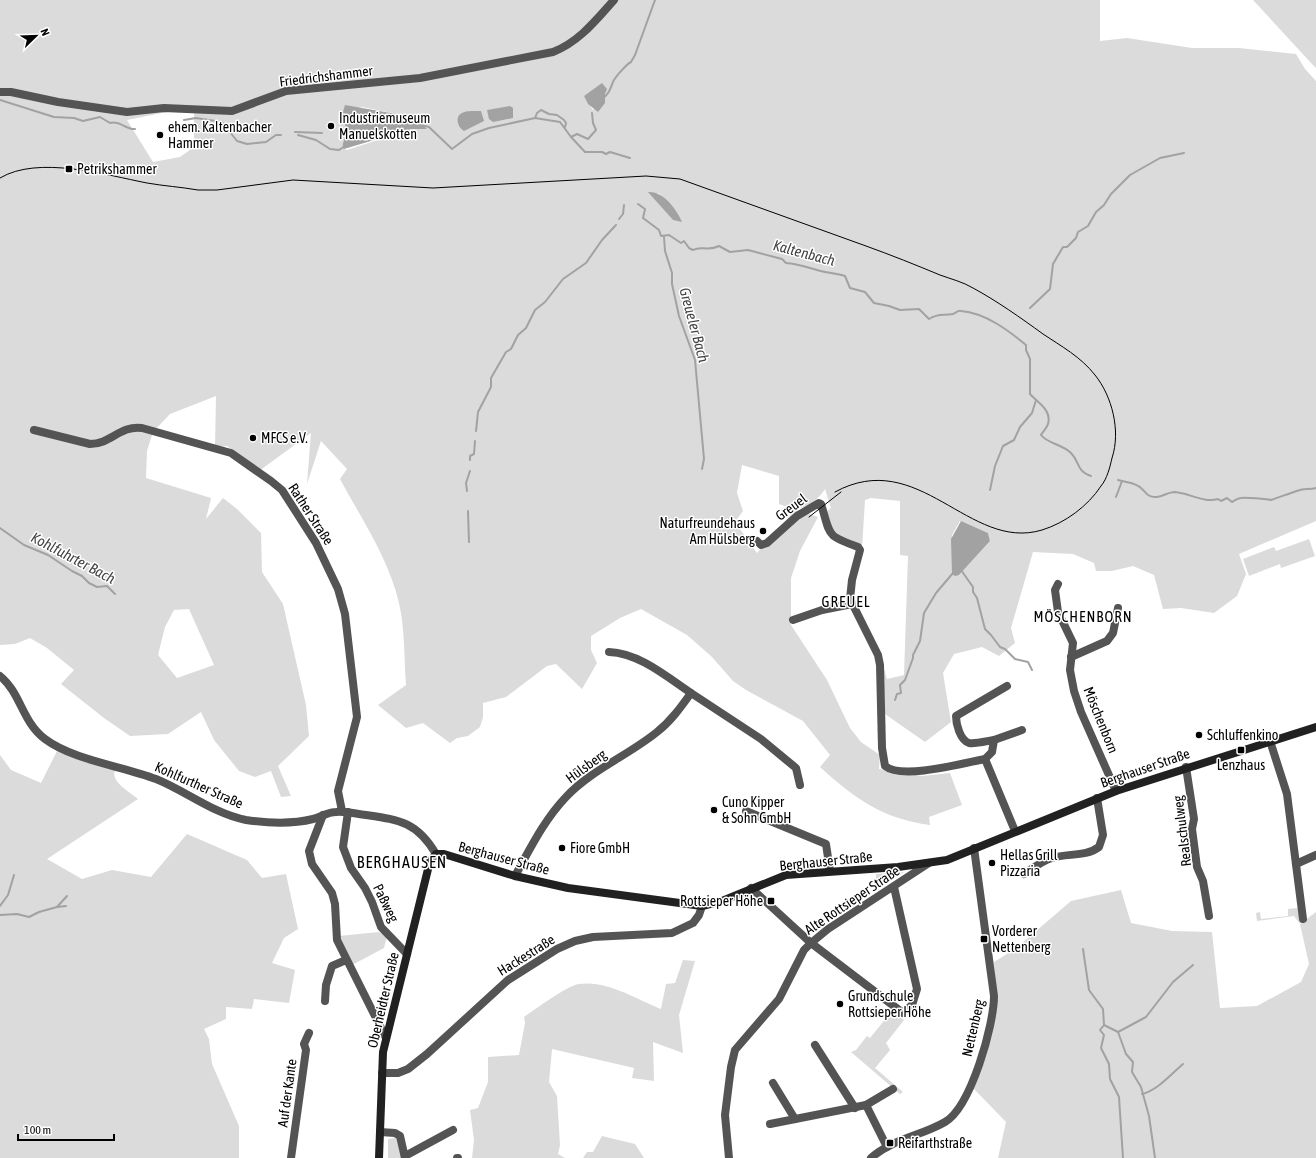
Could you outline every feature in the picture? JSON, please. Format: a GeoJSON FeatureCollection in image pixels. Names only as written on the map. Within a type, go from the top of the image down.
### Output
{"type":"FeatureCollection","features":[{"type":"Feature","properties":{"kind":"street","name":"Friedrichshammer"},"geometry":{"type":"LineString","coordinates":[[0,92],[11,92],[58,102],[127,112],[164,108],[232,111],[286,91],[420,78],[553,52],[567,47],[581,35],[614,0]]}},
{"type":"Feature","properties":{"kind":"street","name":"Rather Straße"},"geometry":{"type":"LineString","coordinates":[[34,430],[90,444],[98,444],[132,427],[142,428],[231,453],[282,490],[316,543],[338,589],[345,614],[357,717],[338,791],[345,812]]}},
{"type":"Feature","properties":{"kind":"street","name":"Greuel"},"geometry":{"type":"LineString","coordinates":[[757,541],[761,545],[767,544],[797,516],[819,503],[821,504],[825,522],[834,537],[858,547],[860,550],[850,594],[852,604],[878,655],[881,669],[882,748],[883,760],[886,767],[893,770],[916,772],[985,759]]}},
{"type":"Feature","properties":{"kind":"street","name":"Möschenborn"},"geometry":{"type":"LineString","coordinates":[[1058,584],[1055,590],[1058,612],[1073,643],[1070,670],[1081,712],[1116,791]]}},
{"type":"Feature","properties":{"kind":"street"},"geometry":{"type":"LineString","coordinates":[[793,620],[822,610],[852,604]]}},
{"type":"Feature","properties":{"kind":"street"},"geometry":{"type":"LineString","coordinates":[[1071,657],[1107,641],[1113,633],[1118,608]]}},
{"type":"Feature","properties":{"kind":"street"},"geometry":{"type":"LineString","coordinates":[[609,652],[622,652],[654,669],[761,739],[796,768],[800,785]]}},
{"type":"Feature","properties":{"kind":"street","name":"Kohlfurther Straße"},"geometry":{"type":"LineString","coordinates":[[0,676],[15,693],[22,712],[33,729],[58,747],[77,755],[155,779],[220,811],[246,820],[297,821],[345,812],[382,817],[414,827],[427,839],[436,854]]}},
{"type":"Feature","properties":{"kind":"street"},"geometry":{"type":"LineString","coordinates":[[1007,686],[956,716],[956,723],[963,739],[969,743],[994,740],[1022,730]]}},
{"type":"Feature","properties":{"kind":"street","name":"Hülsberg"},"geometry":{"type":"LineString","coordinates":[[515,876],[537,836],[566,797],[582,783],[657,732],[675,715],[691,693]]}},
{"type":"Feature","properties":{"kind":"street","name":"Berghauser Straße"},"geometry":{"type":"LineString","coordinates":[[436,854],[442,854],[515,876],[599,893],[702,906],[722,901],[786,875],[898,867],[953,858],[1015,831],[1116,791],[1186,767],[1316,727]]}},
{"type":"Feature","properties":{"kind":"street"},"geometry":{"type":"LineString","coordinates":[[994,740],[992,752],[985,759],[1015,831]]}},
{"type":"Feature","properties":{"kind":"street"},"geometry":{"type":"LineString","coordinates":[[1270,741],[1287,794],[1303,919]]}},
{"type":"Feature","properties":{"kind":"street","name":"Realschulweg"},"geometry":{"type":"LineString","coordinates":[[1186,767],[1194,819],[1192,829],[1196,859],[1203,881],[1209,916]]}},
{"type":"Feature","properties":{"kind":"street","name":"Berghauser Straße"},"geometry":{"type":"LineString","coordinates":[[1024,874],[1041,862],[1053,858],[1089,852],[1099,847],[1103,835],[1097,798]]}},
{"type":"Feature","properties":{"kind":"street"},"geometry":{"type":"LineString","coordinates":[[746,811],[826,844],[830,871]]}},
{"type":"Feature","properties":{"kind":"street","name":"Paßweg"},"geometry":{"type":"LineString","coordinates":[[345,812],[344,853],[369,895],[381,927],[407,954]]}},
{"type":"Feature","properties":{"kind":"street"},"geometry":{"type":"LineString","coordinates":[[323,815],[309,851],[309,858],[332,893],[336,904],[337,940],[386,1038]]}},
{"type":"Feature","properties":{"kind":"street","name":"Nettenberg"},"geometry":{"type":"LineString","coordinates":[[871,1158],[887,1147],[946,1122],[958,1110],[970,1088],[993,1011],[994,982],[974,848]]}},
{"type":"Feature","properties":{"kind":"street","name":"Oberheidter Straße"},"geometry":{"type":"LineString","coordinates":[[379,1158],[382,1073],[386,1038],[430,861],[436,854]]}},
{"type":"Feature","properties":{"kind":"street"},"geometry":{"type":"LineString","coordinates":[[1296,864],[1316,855]]}},
{"type":"Feature","properties":{"kind":"street","name":"Alte Rottsieper Straße"},"geometry":{"type":"LineString","coordinates":[[729,1158],[726,1115],[731,1066],[735,1050],[779,999],[804,950],[811,943],[828,929],[929,863]]}},
{"type":"Feature","properties":{"kind":"street"},"geometry":{"type":"LineString","coordinates":[[751,888],[811,943],[903,1013],[908,1010],[915,998],[917,989],[894,887]]}},
{"type":"Feature","properties":{"kind":"street","name":"Hackestraße"},"geometry":{"type":"LineString","coordinates":[[382,1073],[398,1073],[408,1069],[427,1054],[508,980],[557,949],[575,941],[593,937],[672,934],[693,923],[699,915],[702,906]]}},
{"type":"Feature","properties":{"kind":"street"},"geometry":{"type":"LineString","coordinates":[[325,1001],[326,985],[332,966],[346,960]]}},
{"type":"Feature","properties":{"kind":"street","name":"Auf der Kante"},"geometry":{"type":"LineString","coordinates":[[291,1158],[306,1050],[304,1044],[309,1033]]}},
{"type":"Feature","properties":{"kind":"street"},"geometry":{"type":"LineString","coordinates":[[815,1045],[855,1108]]}},
{"type":"Feature","properties":{"kind":"street"},"geometry":{"type":"LineString","coordinates":[[772,1083],[795,1119]]}},
{"type":"Feature","properties":{"kind":"street"},"geometry":{"type":"LineString","coordinates":[[770,1124],[866,1106],[893,1089]]}},
{"type":"Feature","properties":{"kind":"street"},"geometry":{"type":"LineString","coordinates":[[866,1106],[887,1147]]}},
{"type":"Feature","properties":{"kind":"street"},"geometry":{"type":"LineString","coordinates":[[380,1132],[395,1133],[400,1136],[405,1157],[453,1130]]}},
{"type":"Feature","properties":{"kind":"shaded area"},"geometry":{"type":"Polygon","coordinates":[[[0,0],[1100,0],[1100,41],[1127,38],[1192,48],[1239,48],[1296,54],[1305,69],[1316,81],[1316,521],[1239,554],[1246,574],[1237,596],[1214,613],[1181,608],[1163,609],[1154,575],[1133,566],[1112,571],[1096,571],[1094,563],[1073,554],[1033,552],[1011,628],[1015,643],[999,656],[982,647],[954,654],[943,673],[951,722],[925,742],[885,714],[883,665],[887,679],[904,675],[908,556],[900,555],[900,501],[871,498],[865,500],[862,548],[835,535],[825,513],[831,508],[825,489],[813,502],[796,509],[818,517],[800,551],[791,578],[791,625],[827,680],[850,728],[861,742],[880,755],[879,769],[922,776],[950,773],[962,805],[929,817],[930,825],[898,818],[857,797],[820,767],[830,755],[803,721],[746,690],[733,681],[712,657],[687,635],[641,609],[620,618],[591,636],[591,650],[597,663],[582,689],[556,664],[547,666],[506,697],[483,703],[483,717],[480,727],[468,736],[457,738],[450,743],[423,723],[406,728],[378,705],[406,685],[402,623],[399,603],[389,571],[374,539],[340,479],[347,469],[321,441],[307,484],[311,433],[259,471],[227,446],[215,447],[216,396],[170,414],[153,432],[147,451],[146,478],[211,498],[206,519],[223,498],[237,509],[261,533],[262,572],[283,604],[306,705],[309,736],[278,766],[291,796],[281,797],[271,771],[255,777],[239,771],[214,740],[201,712],[168,734],[130,736],[104,718],[61,684],[74,670],[47,648],[30,638],[15,644],[0,645],[0,0]],[[607,89],[584,96],[593,110],[607,89]],[[362,107],[343,112],[346,130],[342,148],[347,150],[411,129],[426,128],[413,114],[402,115],[362,107]],[[172,111],[127,120],[153,162],[180,157],[194,147],[194,113],[172,111]],[[658,193],[655,199],[673,220],[681,221],[671,204],[658,193]],[[742,465],[737,493],[743,511],[735,522],[757,553],[795,510],[779,504],[779,476],[742,465]],[[960,521],[952,535],[959,575],[990,541],[988,533],[960,521]],[[189,609],[174,610],[165,627],[158,655],[177,678],[214,665],[189,609]]]}},
{"type":"Feature","properties":{"kind":"shaded area"},"geometry":{"type":"Polygon","coordinates":[[[1253,0],[1316,0],[1316,68],[1312,64],[1253,0]]]}},
{"type":"Feature","properties":{"kind":"shaded area"},"geometry":{"type":"Polygon","coordinates":[[[602,83],[607,89],[605,94],[605,103],[598,112],[588,104],[584,96],[602,83]]]}},
{"type":"Feature","properties":{"kind":"shaded area"},"geometry":{"type":"Polygon","coordinates":[[[345,105],[402,115],[413,114],[427,129],[411,129],[344,149],[342,148],[346,130],[343,112],[345,105]]]}},
{"type":"Feature","properties":{"kind":"shaded area"},"geometry":{"type":"Polygon","coordinates":[[[510,106],[513,108],[513,118],[493,122],[489,119],[487,110],[510,106]]]}},
{"type":"Feature","properties":{"kind":"shaded area"},"geometry":{"type":"Polygon","coordinates":[[[469,111],[481,111],[484,121],[464,131],[460,128],[458,123],[459,115],[469,111]]]}},
{"type":"Feature","properties":{"kind":"shaded area"},"geometry":{"type":"Polygon","coordinates":[[[648,192],[659,194],[669,202],[682,222],[673,220],[648,192]]]}},
{"type":"Feature","properties":{"kind":"shaded area"},"geometry":{"type":"Polygon","coordinates":[[[961,521],[988,533],[990,541],[959,575],[955,576],[952,574],[951,539],[961,521]]]}},
{"type":"Feature","properties":{"kind":"shaded area"},"geometry":{"type":"Polygon","coordinates":[[[1309,539],[1315,556],[1281,568],[1280,564],[1249,576],[1243,559],[1274,547],[1276,551],[1309,539]]]}},
{"type":"Feature","properties":{"kind":"shaded area"},"geometry":{"type":"Polygon","coordinates":[[[57,751],[82,761],[115,770],[115,779],[118,783],[138,799],[47,859],[82,879],[112,870],[151,877],[187,834],[247,860],[262,878],[286,874],[298,929],[284,938],[272,963],[295,970],[289,1003],[254,999],[252,1009],[226,1007],[226,1019],[204,1029],[209,1039],[212,1064],[239,1126],[239,1158],[0,1158],[0,755],[11,770],[41,783],[57,751]]]}},
{"type":"Feature","properties":{"kind":"shaded area"},"geometry":{"type":"Polygon","coordinates":[[[904,872],[880,888],[876,882],[876,874],[904,872]]]}},
{"type":"Feature","properties":{"kind":"shaded area"},"geometry":{"type":"Polygon","coordinates":[[[1121,890],[1131,923],[1172,931],[1212,932],[1220,1008],[1257,1006],[1301,982],[1309,964],[1300,924],[1316,912],[1316,1158],[998,1158],[1006,1122],[974,1089],[987,1048],[997,1002],[994,962],[1015,949],[1071,901],[1121,890]]]}},
{"type":"Feature","properties":{"kind":"shaded area"},"geometry":{"type":"Polygon","coordinates":[[[1297,908],[1301,915],[1300,924],[1294,916],[1257,921],[1256,913],[1260,912],[1261,919],[1288,916],[1288,909],[1297,908]]]}},
{"type":"Feature","properties":{"kind":"shaded area"},"geometry":{"type":"Polygon","coordinates":[[[379,932],[387,936],[384,948],[352,965],[339,936],[379,932]]]}},
{"type":"Feature","properties":{"kind":"shaded area"},"geometry":{"type":"Polygon","coordinates":[[[683,960],[695,961],[679,1015],[683,1053],[653,1042],[654,1081],[632,1078],[634,1068],[552,1049],[549,1082],[557,1096],[560,1145],[558,1154],[565,1158],[472,1158],[474,1140],[470,1110],[478,1108],[488,1082],[488,1057],[519,1055],[525,1023],[524,1017],[559,993],[579,984],[600,985],[621,991],[661,1009],[666,984],[675,983],[683,960]]]}},
{"type":"Feature","properties":{"kind":"shaded area"},"geometry":{"type":"Polygon","coordinates":[[[892,1011],[904,1020],[886,1043],[890,1050],[875,1068],[903,1092],[900,1094],[851,1052],[856,1050],[867,1036],[870,1038],[892,1011]]]}},
{"type":"Feature","properties":{"kind":"shaded area"},"geometry":{"type":"Polygon","coordinates":[[[602,1136],[635,1144],[644,1158],[583,1158],[587,1152],[593,1152],[602,1136]]]}},
{"type":"Feature","properties":{"kind":"shaded area"},"geometry":{"type":"Polygon","coordinates":[[[394,1138],[398,1140],[403,1158],[388,1158],[388,1139],[394,1138]]]}},
{"type":"Feature","properties":{"kind":"waterway"},"geometry":{"type":"LineString","coordinates":[[603,98],[609,92],[615,78],[631,62],[635,55],[655,0]]}},
{"type":"Feature","properties":{"kind":"waterway","name":"Kaltenbach"},"geometry":{"type":"LineString","coordinates":[[0,100],[54,117],[74,118],[83,121],[100,117],[110,123],[114,122],[135,129]]}},
{"type":"Feature","properties":{"kind":"waterway"},"geometry":{"type":"LineString","coordinates":[[535,118],[537,113],[541,110],[549,114],[557,115],[564,120],[566,123],[565,127]]}},
{"type":"Feature","properties":{"kind":"waterway"},"geometry":{"type":"LineString","coordinates":[[571,137],[577,134],[588,139],[596,130],[593,123],[592,113]]}},
{"type":"Feature","properties":{"kind":"waterway","name":"Kaltenbach"},"geometry":{"type":"LineString","coordinates":[[184,120],[196,118],[222,122],[237,141],[247,144],[266,142],[276,135],[281,135]]}},
{"type":"Feature","properties":{"kind":"waterway","name":"Kaltenbach"},"geometry":{"type":"LineString","coordinates":[[421,125],[429,127],[452,149],[472,134],[489,128],[535,118],[560,122],[585,152],[602,152],[606,154],[610,152],[630,158]]}},
{"type":"Feature","properties":{"kind":"waterway","name":"Kaltenbach"},"geometry":{"type":"LineString","coordinates":[[295,132],[322,133]]}},
{"type":"Feature","properties":{"kind":"waterway"},"geometry":{"type":"LineString","coordinates":[[298,135],[316,140],[330,149],[339,150],[342,148]]}},
{"type":"Feature","properties":{"kind":"waterway"},"geometry":{"type":"LineString","coordinates":[[1030,308],[1050,289],[1053,264],[1063,247],[1067,247],[1076,238],[1078,232],[1088,226],[1096,212],[1104,205],[1111,194],[1130,175],[1160,158],[1184,153]]}},
{"type":"Feature","properties":{"kind":"waterway","name":"Kaltenbach"},"geometry":{"type":"LineString","coordinates":[[638,204],[645,209],[643,218],[659,230],[661,236],[669,235],[681,243],[684,241],[689,248],[693,250],[699,248],[715,248],[719,246],[730,252],[748,250],[782,259],[786,263],[845,276],[850,288],[865,292],[874,303],[900,310],[919,309],[929,319],[938,315],[953,314],[958,311],[970,312],[988,319],[1026,345],[1026,350],[1030,359],[1030,394],[1044,407],[1049,419],[1047,427],[1041,435],[1047,440],[1071,453],[1080,469],[1091,476]]}},
{"type":"Feature","properties":{"kind":"waterway"},"geometry":{"type":"LineString","coordinates":[[619,219],[623,214],[624,205]]}},
{"type":"Feature","properties":{"kind":"waterway"},"geometry":{"type":"LineString","coordinates":[[476,431],[478,412],[491,387],[491,378],[506,352],[511,349],[518,335],[526,328],[535,310],[545,302],[563,279],[586,263],[602,240],[616,225]]}},
{"type":"Feature","properties":{"kind":"waterway","name":"Greueler Bach"},"geometry":{"type":"LineString","coordinates":[[664,237],[665,251],[672,273],[672,284],[679,316],[695,360],[704,459],[702,469]]}},
{"type":"Feature","properties":{"kind":"waterway","name":"Möschenborn"},"geometry":{"type":"LineString","coordinates":[[990,490],[995,466],[1003,446],[1014,440],[1020,427],[1032,413],[1036,400]]}},
{"type":"Feature","properties":{"kind":"waterway"},"geometry":{"type":"LineString","coordinates":[[470,460],[470,456],[474,454],[475,441]]}},
{"type":"Feature","properties":{"kind":"waterway"},"geometry":{"type":"LineString","coordinates":[[467,491],[466,483],[470,471]]}},
{"type":"Feature","properties":{"kind":"waterway","name":"Kaltenbach"},"geometry":{"type":"LineString","coordinates":[[1118,480],[1132,483],[1152,497],[1159,497],[1175,492],[1207,500],[1218,499],[1221,501],[1227,498],[1232,502],[1239,498],[1271,500],[1302,489],[1316,488]]}},
{"type":"Feature","properties":{"kind":"waterway"},"geometry":{"type":"LineString","coordinates":[[1116,497],[1122,481]]}},
{"type":"Feature","properties":{"kind":"waterway"},"geometry":{"type":"LineString","coordinates":[[468,511],[469,542]]}},
{"type":"Feature","properties":{"kind":"waterway","name":"Kohlfuhrter Bach"},"geometry":{"type":"LineString","coordinates":[[0,528],[24,545],[48,555],[82,576],[89,583],[97,587],[107,586],[115,594]]}},
{"type":"Feature","properties":{"kind":"waterway"},"geometry":{"type":"LineString","coordinates":[[961,570],[973,587],[973,592],[977,598],[985,629],[1000,647],[1005,649],[1015,659],[1028,662],[1032,670]]}},
{"type":"Feature","properties":{"kind":"waterway","name":"Möschenborn"},"geometry":{"type":"LineString","coordinates":[[895,700],[897,694],[901,693],[900,685],[905,680],[913,655],[920,641],[924,613],[936,593],[953,573]]}},
{"type":"Feature","properties":{"kind":"waterway"},"geometry":{"type":"LineString","coordinates":[[0,906],[8,895],[14,875]]}},
{"type":"Feature","properties":{"kind":"waterway"},"geometry":{"type":"LineString","coordinates":[[0,915],[17,914],[29,917],[39,912],[57,907],[67,896]]}},
{"type":"Feature","properties":{"kind":"waterway"},"geometry":{"type":"LineString","coordinates":[[57,907],[66,906]]}},
{"type":"Feature","properties":{"kind":"waterway"},"geometry":{"type":"LineString","coordinates":[[1083,949],[1089,990],[1103,1009],[1104,1025],[1118,1032],[1126,1054],[1133,1062],[1132,1072],[1141,1087],[1149,1116],[1155,1158]]}},
{"type":"Feature","properties":{"kind":"waterway"},"geometry":{"type":"LineString","coordinates":[[1118,1032],[1146,1017],[1173,982],[1193,965]]}},
{"type":"Feature","properties":{"kind":"waterway"},"geometry":{"type":"LineString","coordinates":[[1104,1025],[1100,1030],[1104,1035],[1101,1048],[1109,1064],[1110,1079],[1119,1097],[1123,1158]]}},
{"type":"Feature","properties":{"kind":"waterway"},"geometry":{"type":"LineString","coordinates":[[1142,1094],[1159,1085],[1183,1064]]}},
{"type":"Feature","properties":{"kind":"tram line"},"geometry":{"type":"LineString","coordinates":[[0,178],[16,171],[52,167],[92,172],[147,183],[198,190],[217,190],[293,180],[433,188],[646,176],[680,179],[875,249],[969,286],[991,298],[1077,357],[1101,383],[1110,403],[1116,437],[1115,448],[1105,480],[1096,493],[1083,507],[1059,523],[1042,530],[1016,533],[991,527],[918,490],[893,482],[865,481],[835,492]]}},
{"type":"Feature","properties":{"kind":"tram line"},"geometry":{"type":"LineString","coordinates":[[809,517],[841,492]]}},
{"type":"Feature","properties":{"kind":"place","name":"Industriemuseum Manuelskotten"},"geometry":{"type":"Point","coordinates":[331,126]}},
{"type":"Feature","properties":{"kind":"place","name":"ehem. Kaltenbacher Hammer"},"geometry":{"type":"Point","coordinates":[160,135]}},
{"type":"Feature","properties":{"kind":"place","name":"Petrikshammer"},"geometry":{"type":"Point","coordinates":[69,169]}},
{"type":"Feature","properties":{"kind":"place","name":"MFCS e.V."},"geometry":{"type":"Point","coordinates":[253,438]}},
{"type":"Feature","properties":{"kind":"place","name":"Naturfreundehaus Am Hülsberg"},"geometry":{"type":"Point","coordinates":[763,531]}},
{"type":"Feature","properties":{"kind":"place","name":"Schluffenkino"},"geometry":{"type":"Point","coordinates":[1199,735]}},
{"type":"Feature","properties":{"kind":"place","name":"Lenzhaus"},"geometry":{"type":"Point","coordinates":[1241,750]}},
{"type":"Feature","properties":{"kind":"place","name":"Cuno Kipper & Sohn GmbH"},"geometry":{"type":"Point","coordinates":[714,810]}},
{"type":"Feature","properties":{"kind":"place","name":"Fiore GmbH"},"geometry":{"type":"Point","coordinates":[562,848]}},
{"type":"Feature","properties":{"kind":"place","name":"Hellas Grill Pizzaria"},"geometry":{"type":"Point","coordinates":[992,863]}},
{"type":"Feature","properties":{"kind":"place","name":"Rottsieper Höhe"},"geometry":{"type":"Point","coordinates":[771,901]}},
{"type":"Feature","properties":{"kind":"place","name":"Vorderer Nettenberg"},"geometry":{"type":"Point","coordinates":[984,939]}},
{"type":"Feature","properties":{"kind":"place","name":"Grundschule Rottsieper Höhe"},"geometry":{"type":"Point","coordinates":[840,1004]}},
{"type":"Feature","properties":{"kind":"place","name":"Reifarthstraße"},"geometry":{"type":"Point","coordinates":[890,1143]}},
{"type":"Feature","properties":{"kind":"district","name":"GREUEL"},"geometry":{"type":"Point","coordinates":[846,602]}},
{"type":"Feature","properties":{"kind":"district","name":"MÖSCHENBORN"},"geometry":{"type":"Point","coordinates":[1083,617]}},
{"type":"Feature","properties":{"kind":"district","name":"BERGHAUSEN"},"geometry":{"type":"Point","coordinates":[402,862]}}]}
